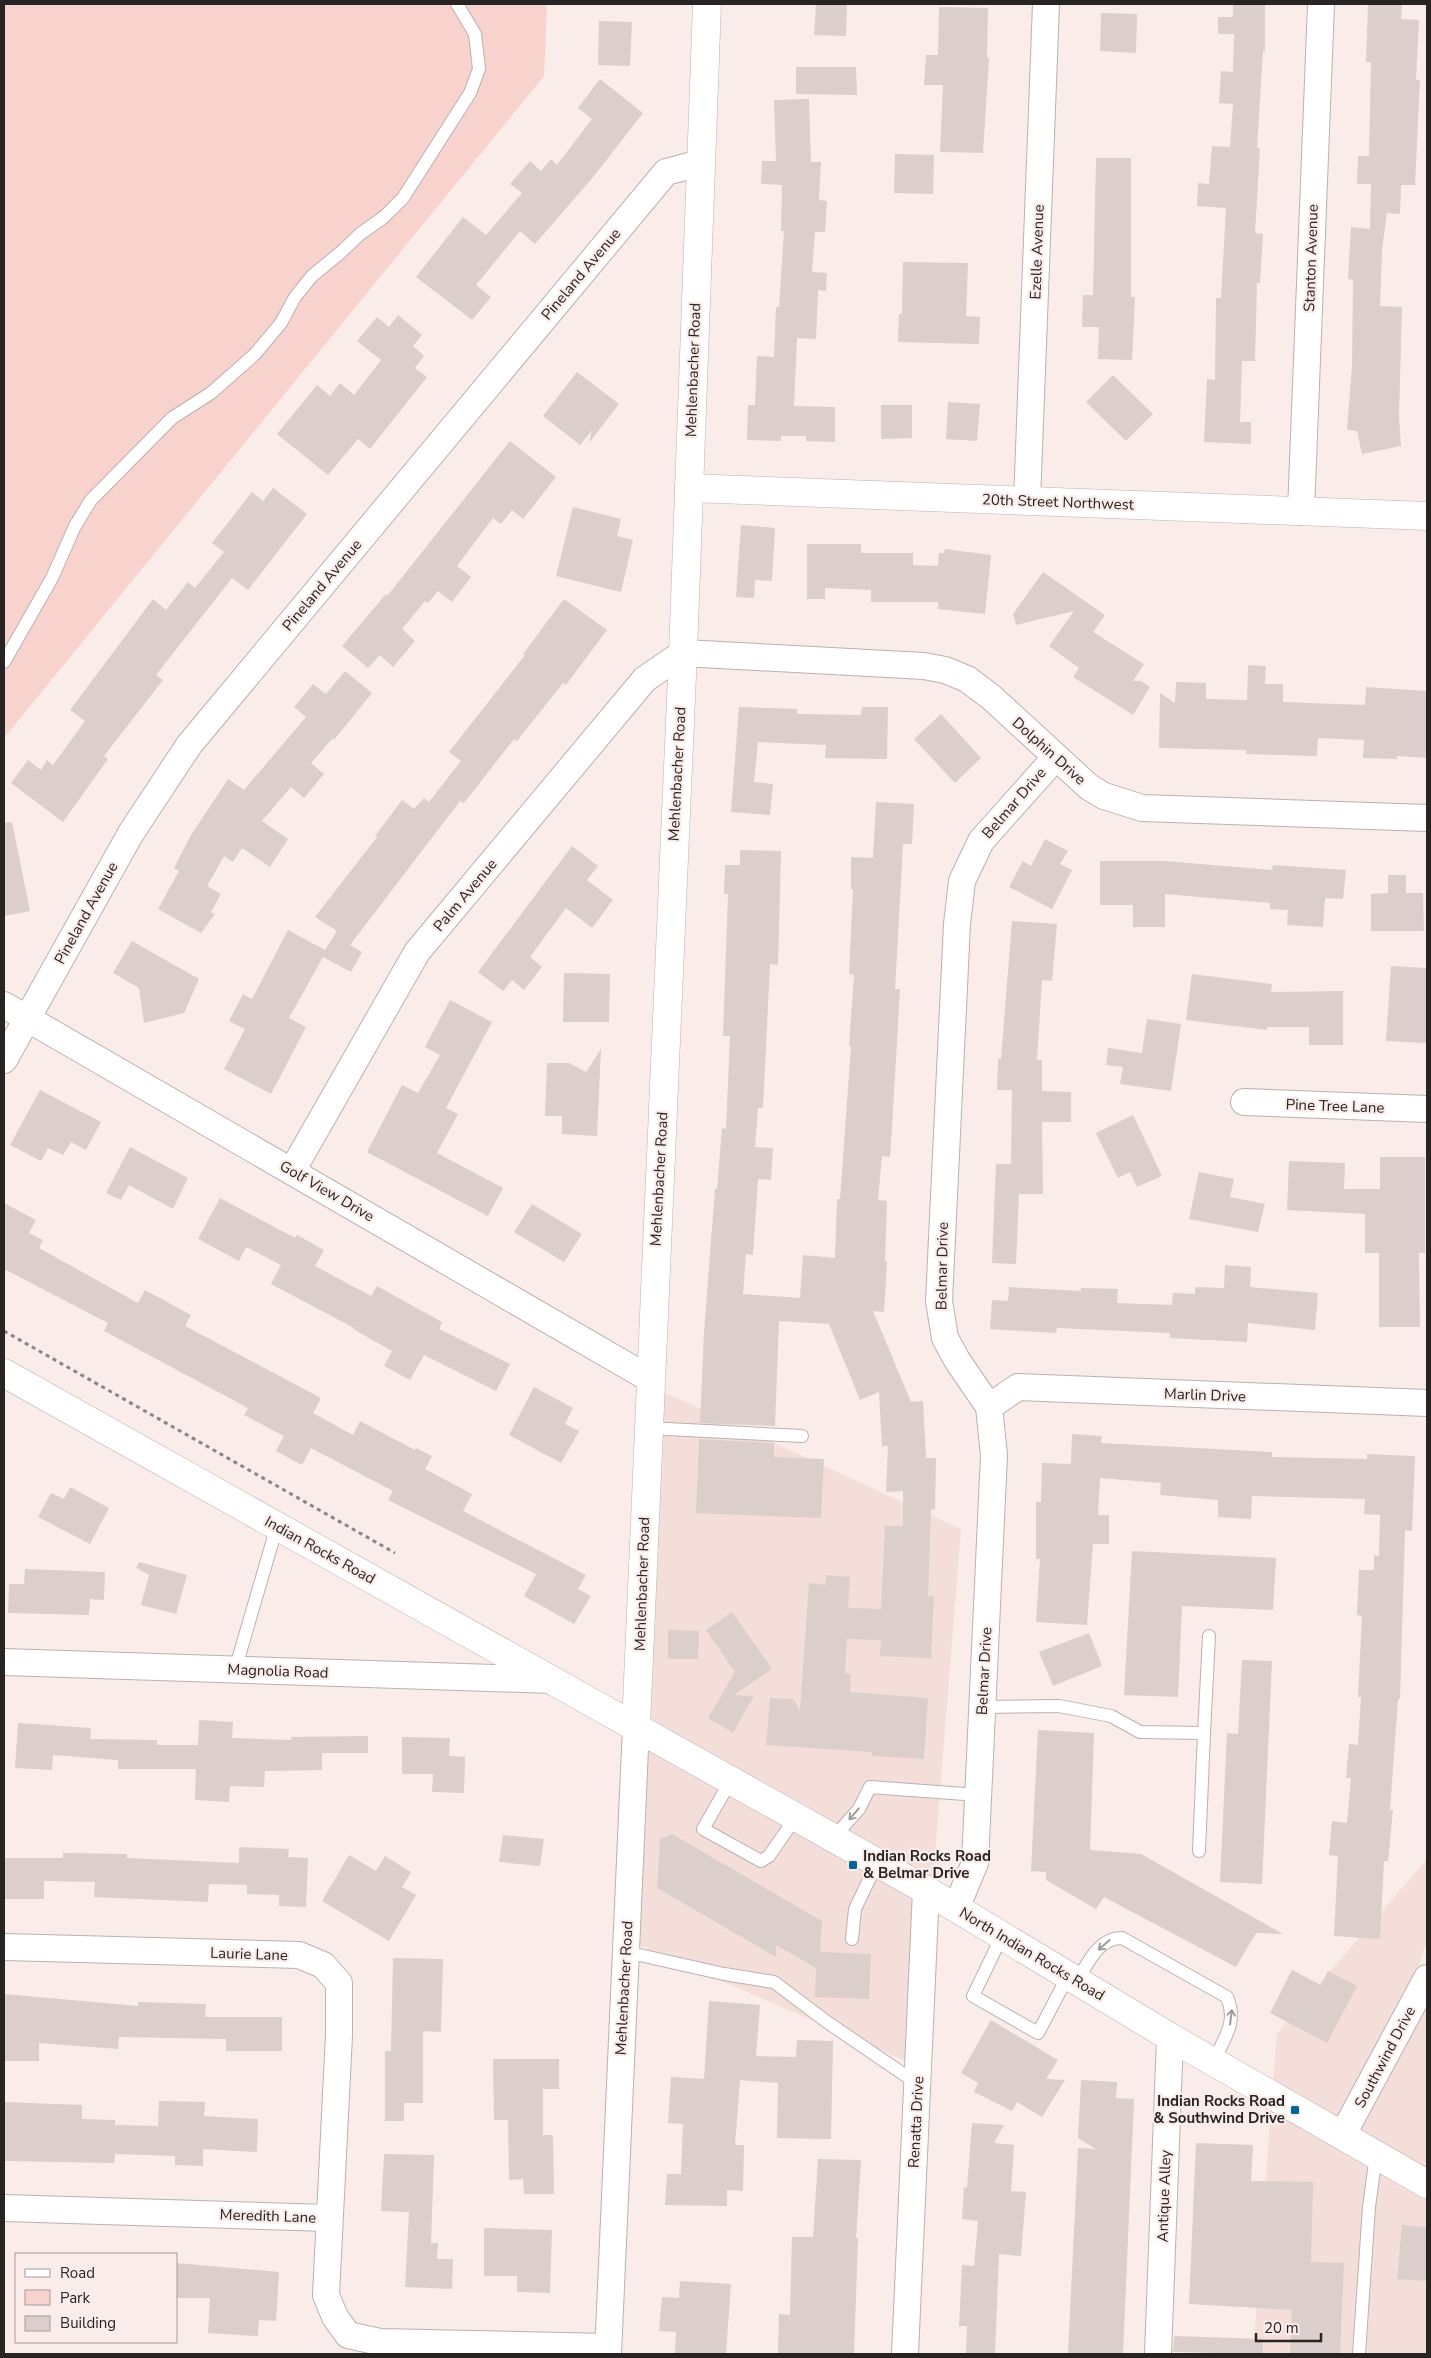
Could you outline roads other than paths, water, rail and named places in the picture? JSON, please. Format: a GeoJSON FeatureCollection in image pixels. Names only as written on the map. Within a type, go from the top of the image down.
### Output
{"type":"FeatureCollection","features":[{"type":"Feature","properties":{"kind":"street","name":"Mehlenbacher Road"},"geometry":{"type":"LineString","coordinates":[[608,2350],[683,653],[707,4]]}},
{"type":"Feature","properties":{"kind":"street","name":"Ezelle Avenue"},"geometry":{"type":"LineString","coordinates":[[1027,501],[1046,4]]}},
{"type":"Feature","properties":{"kind":"street","name":"Stanton Avenue"},"geometry":{"type":"LineString","coordinates":[[1301,512],[1321,4]]}},
{"type":"Feature","properties":{"kind":"street","name":"Pineland Avenue"},"geometry":{"type":"LineString","coordinates":[[4,1060],[131,832],[189,745],[666,172],[700,163]]}},
{"type":"Feature","properties":{"kind":"street","name":"20th Street Northwest"},"geometry":{"type":"LineString","coordinates":[[689,488],[1427,516]]}},
{"type":"Feature","properties":{"kind":"street","name":"Dolphin Drive"},"geometry":{"type":"LineString","coordinates":[[683,653],[924,666],[945,670],[967,679],[991,697],[1055,758],[1090,788],[1104,796],[1142,808],[1427,818]]}},
{"type":"Feature","properties":{"kind":"street","name":"Palm Avenue"},"geometry":{"type":"LineString","coordinates":[[292,1170],[417,952],[646,679],[683,653]]}},
{"type":"Feature","properties":{"kind":"street","name":"Belmar Drive"},"geometry":{"type":"LineString","coordinates":[[956,1908],[975,1863],[994,1455],[990,1407],[957,1360],[945,1338],[939,1301],[957,924],[962,880],[981,841],[1055,758]]}},
{"type":"Feature","properties":{"kind":"street","name":"Golf View Drive"},"geometry":{"type":"LineString","coordinates":[[4,1005],[292,1170],[650,1379]]}},
{"type":"Feature","properties":{"kind":"street","name":"Pine Tree Lane"},"geometry":{"type":"LineString","coordinates":[[1244,1102],[1427,1109]]}},
{"type":"Feature","properties":{"kind":"street","name":"Indian Rocks Road"},"geometry":{"type":"LineString","coordinates":[[4,1373],[636,1726]]}},
{"type":"Feature","properties":{"kind":"street","name":"Marlin Drive"},"geometry":{"type":"LineString","coordinates":[[990,1407],[1018,1387],[1427,1403]]}},
{"type":"Feature","properties":{"kind":"street","name":"Magnolia Road"},"geometry":{"type":"LineString","coordinates":[[4,1662],[552,1680]]}},
{"type":"Feature","properties":{"kind":"street","name":"North Indian Rocks Road"},"geometry":{"type":"LineString","coordinates":[[636,1726],[926,1890],[1170,2038],[1427,2184]]}},
{"type":"Feature","properties":{"kind":"street","name":"Renatta Drive"},"geometry":{"type":"LineString","coordinates":[[906,2354],[926,1890]]}},
{"type":"Feature","properties":{"kind":"street","name":"Laurie Lane"},"geometry":{"type":"LineString","coordinates":[[4,1947],[299,1955],[323,1965],[339,1983],[339,2035],[330,2218]]}},
{"type":"Feature","properties":{"kind":"street","name":"Southwind Drive"},"geometry":{"type":"LineString","coordinates":[[1342,2136],[1427,1978]]}},
{"type":"Feature","properties":{"kind":"street","name":"Antique Alley"},"geometry":{"type":"LineString","coordinates":[[1158,2354],[1170,2038]]}},
{"type":"Feature","properties":{"kind":"street","name":"Meredith Lane"},"geometry":{"type":"LineString","coordinates":[[4,2208],[330,2218],[326,2295],[335,2317],[348,2335],[380,2342],[608,2350]]}},
{"type":"Feature","properties":{"kind":"lane"},"geometry":{"type":"LineString","coordinates":[[4,662],[52,578],[75,526],[91,500],[172,418],[211,393],[255,354],[281,323],[295,297],[312,276],[340,254],[360,234],[384,218],[403,198],[470,94],[479,69],[475,34],[457,4]]}},
{"type":"Feature","properties":{"kind":"lane"},"geometry":{"type":"LineString","coordinates":[[648,1428],[802,1436]]}},
{"type":"Feature","properties":{"kind":"lane"},"geometry":{"type":"LineString","coordinates":[[235,1670],[277,1526]]}},
{"type":"Feature","properties":{"kind":"lane"},"geometry":{"type":"LineString","coordinates":[[1199,1851],[1209,1636]]}},
{"type":"Feature","properties":{"kind":"lane"},"geometry":{"type":"LineString","coordinates":[[982,1707],[1059,1706],[1111,1716],[1140,1732],[1204,1733]]}},
{"type":"Feature","properties":{"kind":"lane"},"geometry":{"type":"LineString","coordinates":[[731,1780],[703,1829],[761,1861],[769,1856],[796,1816]]}},
{"type":"Feature","properties":{"kind":"lane"},"geometry":{"type":"LineString","coordinates":[[833,1838],[860,1809],[870,1787],[978,1795]]}},
{"type":"Feature","properties":{"kind":"lane"},"geometry":{"type":"LineString","coordinates":[[852,1939],[855,1909],[877,1863]]}},
{"type":"Feature","properties":{"kind":"lane"},"geometry":{"type":"LineString","coordinates":[[1002,1936],[973,1996],[1038,2033],[1073,1979],[1091,1957],[1111,1938],[1122,1938],[1228,1998],[1233,2010],[1232,2023],[1213,2062]]}},
{"type":"Feature","properties":{"kind":"lane"},"geometry":{"type":"LineString","coordinates":[[626,1952],[724,1974],[774,1982],[827,2022],[918,2084]]}},
{"type":"Feature","properties":{"kind":"lane"},"geometry":{"type":"LineString","coordinates":[[1359,2354],[1369,2207],[1376,2155]]}},
{"type":"Feature","properties":{"kind":"place","name":"Indian Rocks Road & Belmar Drive"},"geometry":{"type":"Point","coordinates":[853,1865]}},
{"type":"Feature","properties":{"kind":"place","name":"Indian Rocks Road & Southwind Drive"},"geometry":{"type":"Point","coordinates":[1295,2110]}}]}
